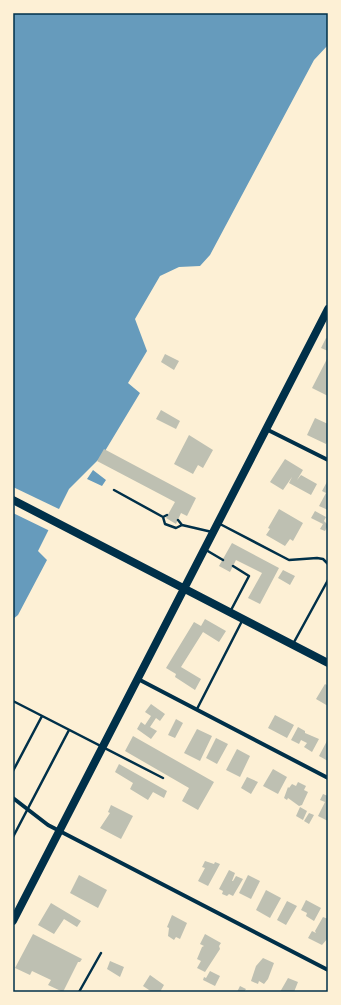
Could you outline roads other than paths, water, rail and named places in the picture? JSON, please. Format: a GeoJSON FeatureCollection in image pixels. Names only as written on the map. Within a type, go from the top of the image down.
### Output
{"type":"FeatureCollection","features":[{"type":"Feature","properties":{"kind":"main road"},"geometry":{"type":"LineString","coordinates":[[14,916],[60,831],[183,588],[328,310]]}},
{"type":"Feature","properties":{"kind":"main road"},"geometry":{"type":"LineString","coordinates":[[13,500],[328,663]]}},
{"type":"Feature","properties":{"kind":"street"},"geometry":{"type":"LineString","coordinates":[[266,429],[328,460]]}},
{"type":"Feature","properties":{"kind":"street"},"geometry":{"type":"LineString","coordinates":[[138,679],[328,778]]}},
{"type":"Feature","properties":{"kind":"street"},"geometry":{"type":"LineString","coordinates":[[13,798],[44,822],[60,831],[328,970]]}},
{"type":"Feature","properties":{"kind":"lane"},"geometry":{"type":"LineString","coordinates":[[114,490],[163,517],[165,524],[176,528],[182,525]]}},
{"type":"Feature","properties":{"kind":"lane"},"geometry":{"type":"LineString","coordinates":[[163,517],[167,515]]}},
{"type":"Feature","properties":{"kind":"lane"},"geometry":{"type":"LineString","coordinates":[[178,520],[182,525],[213,532]]}},
{"type":"Feature","properties":{"kind":"lane"},"geometry":{"type":"LineString","coordinates":[[218,523],[289,560],[317,558],[323,559],[328,564]]}},
{"type":"Feature","properties":{"kind":"lane"},"geometry":{"type":"LineString","coordinates":[[204,549],[222,560]]}},
{"type":"Feature","properties":{"kind":"lane"},"geometry":{"type":"LineString","coordinates":[[230,612],[249,576],[233,566]]}},
{"type":"Feature","properties":{"kind":"lane"},"geometry":{"type":"LineString","coordinates":[[293,645],[328,580]]}},
{"type":"Feature","properties":{"kind":"lane"},"geometry":{"type":"LineString","coordinates":[[197,710],[244,619]]}},
{"type":"Feature","properties":{"kind":"lane"},"geometry":{"type":"LineString","coordinates":[[13,707],[14,702],[163,778]]}},
{"type":"Feature","properties":{"kind":"lane"},"geometry":{"type":"LineString","coordinates":[[13,771],[42,716]]}},
{"type":"Feature","properties":{"kind":"lane"},"geometry":{"type":"LineString","coordinates":[[13,838],[69,730]]}},
{"type":"Feature","properties":{"kind":"lane"},"geometry":{"type":"LineString","coordinates":[[79,992],[101,953]]}},
{"type":"Feature","properties":{"kind":"water"},"geometry":{"type":"Polygon","coordinates":[[[13,13],[328,13],[328,45],[314,60],[210,255],[200,266],[179,267],[160,276],[135,319],[147,351],[128,383],[140,393],[102,456],[69,489],[38,551],[47,560],[18,615],[13,619],[13,13]]]}},
{"type":"Feature","properties":{"kind":"water"},"geometry":{"type":"Polygon","coordinates":[[[93,470],[106,480],[102,486],[87,479],[93,470]]]}}]}
